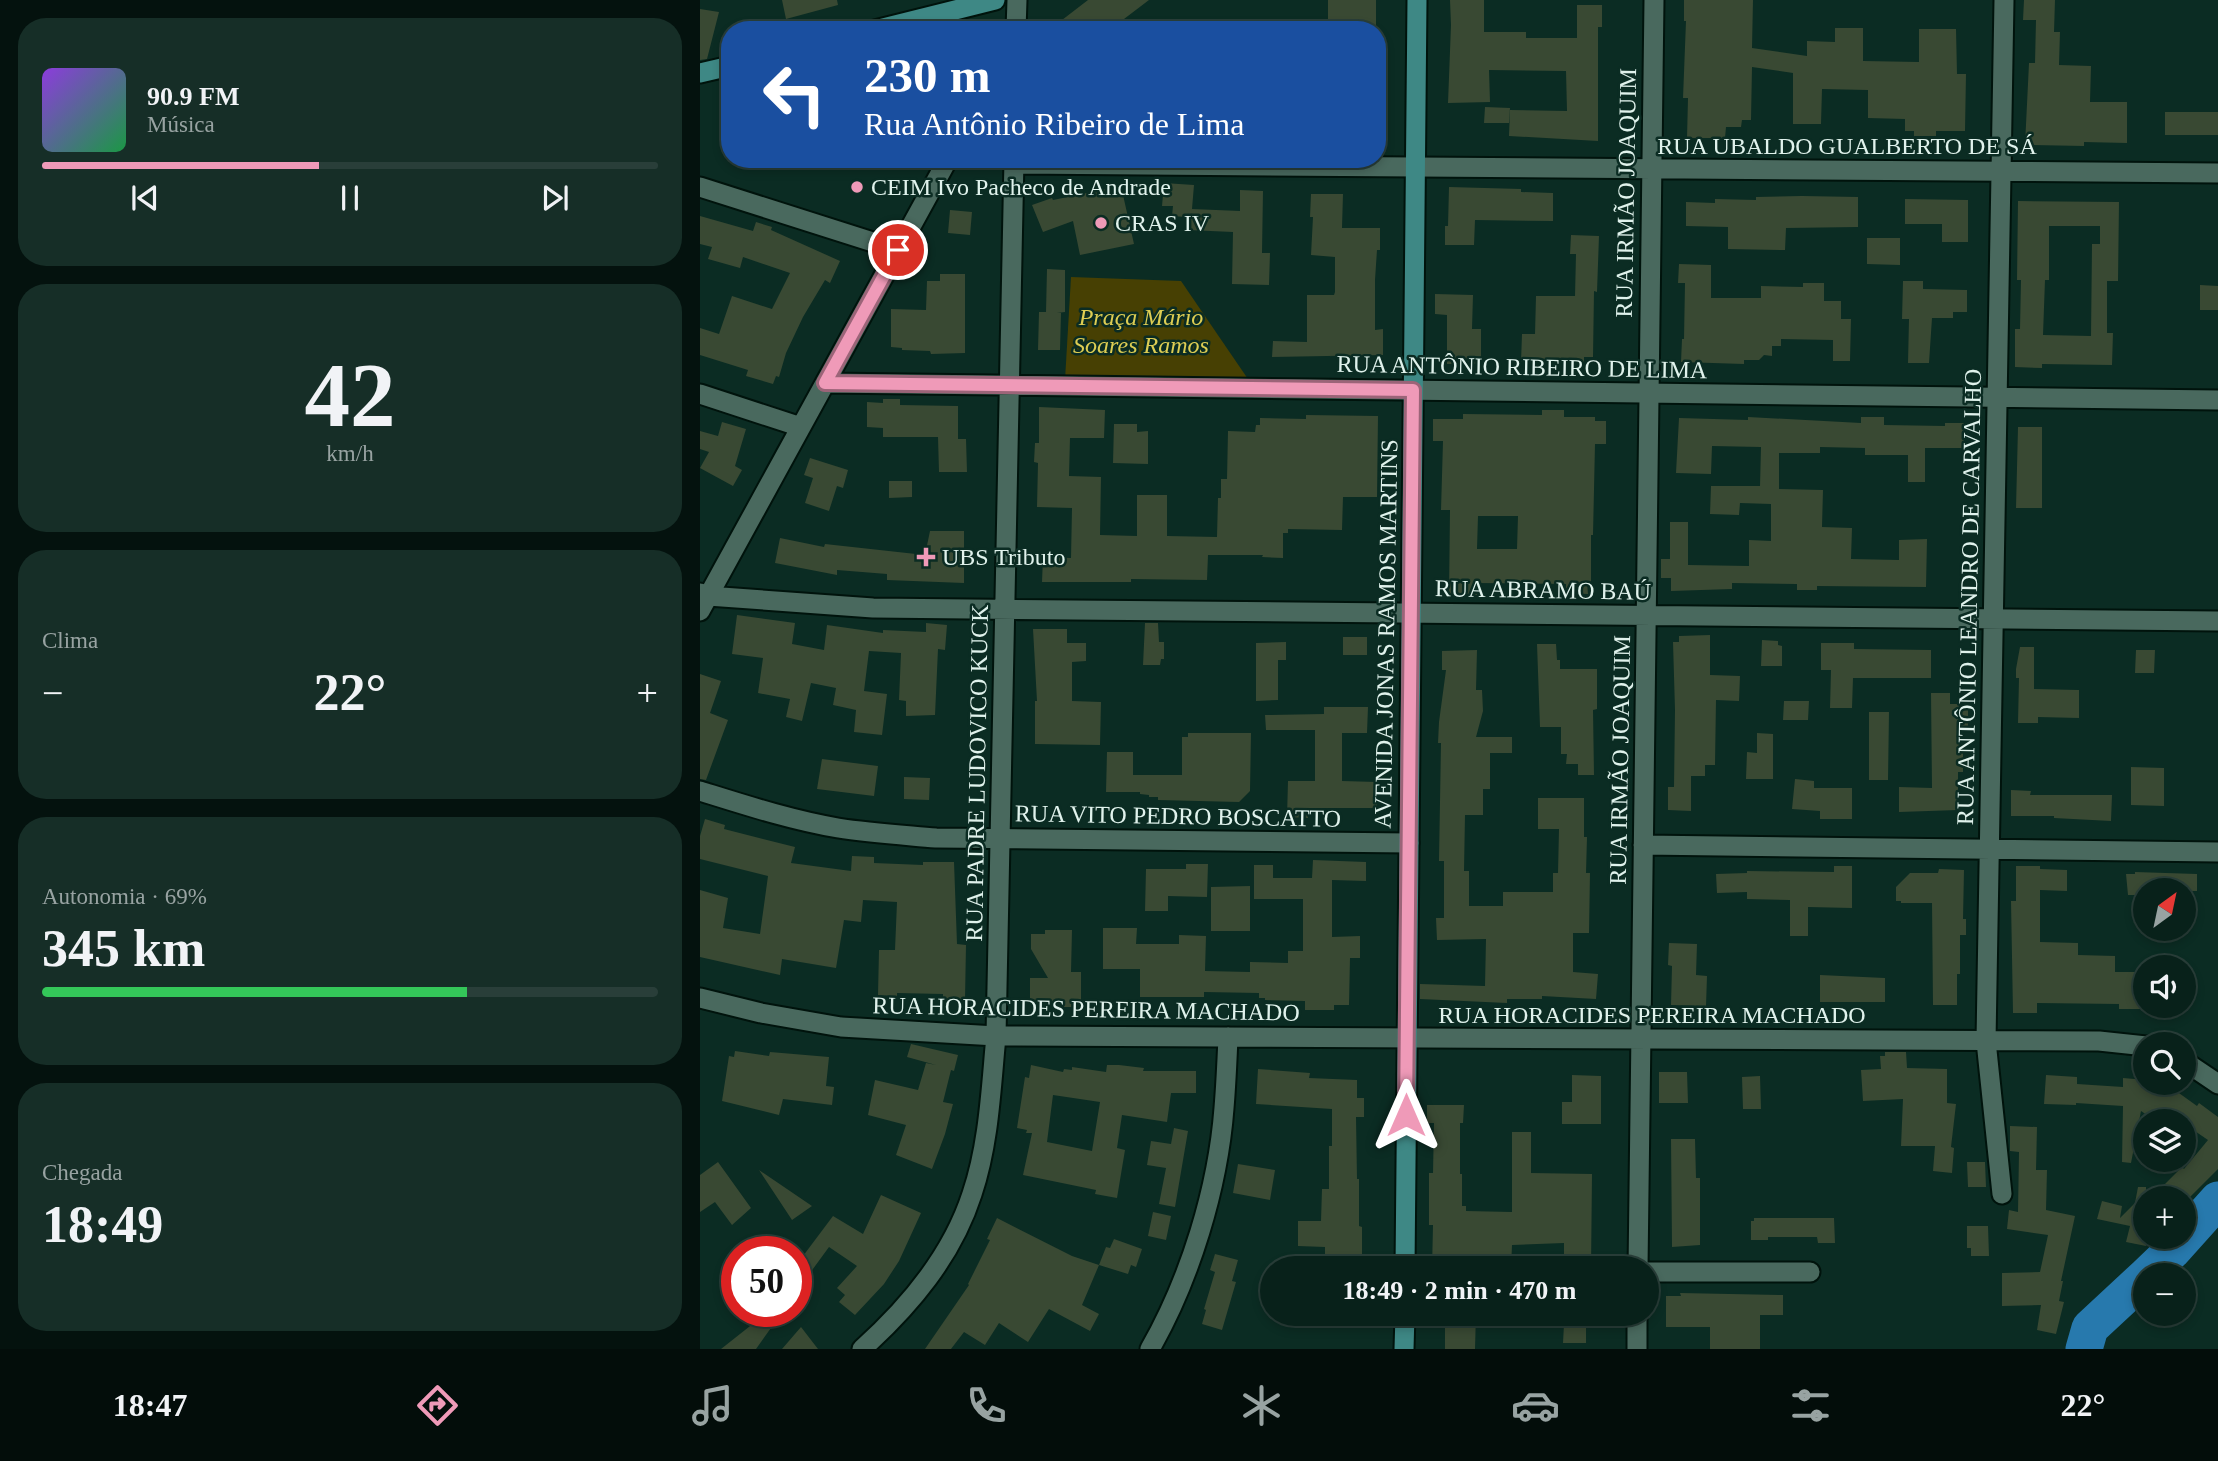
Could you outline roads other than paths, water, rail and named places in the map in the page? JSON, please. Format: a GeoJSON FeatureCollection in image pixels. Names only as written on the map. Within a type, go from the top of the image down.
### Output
{"type":"FeatureCollection","features":[{"type":"Feature","properties":{"kind":"main road"},"geometry":{"type":"LineString","coordinates":[[912,21],[995,0]]}},
{"type":"Feature","properties":{"kind":"main road","name":"AVENIDA JONAS RAMOS MARTINS"},"geometry":{"type":"LineString","coordinates":[[1405,1256],[1416,0]]}},
{"type":"Feature","properties":{"kind":"main road"},"geometry":{"type":"LineString","coordinates":[[700,74],[721,68]]}},
{"type":"Feature","properties":{"kind":"main road"},"geometry":{"type":"LineString","coordinates":[[1404,1349],[1405,1326]]}},
{"type":"Feature","properties":{"kind":"street"},"geometry":{"type":"LineString","coordinates":[[1016,21],[1017,0]]}},
{"type":"Feature","properties":{"kind":"street","name":"RUA IRMÃO JOAQUIM"},"geometry":{"type":"LineString","coordinates":[[1638,1256],[1654,0]]}},
{"type":"Feature","properties":{"kind":"street","name":"RUA ANTÔNIO LEANDRO DE CARVALHO"},"geometry":{"type":"LineString","coordinates":[[2002,1194],[1986,1041],[2004,0]]}},
{"type":"Feature","properties":{"kind":"street","name":"RUA UBALDO GUALBERTO DE SÁ"},"geometry":{"type":"LineString","coordinates":[[1386,167],[2218,173]]}},
{"type":"Feature","properties":{"kind":"street"},"geometry":{"type":"LineString","coordinates":[[703,600],[943,168]]}},
{"type":"Feature","properties":{"kind":"street","name":"RUA PADRE LUDOVICO KUCK"},"geometry":{"type":"LineString","coordinates":[[862,1349],[927,1281],[953,1241],[973,1194],[986,1128],[996,1036],[1014,168]]}},
{"type":"Feature","properties":{"kind":"street"},"geometry":{"type":"LineString","coordinates":[[700,187],[898,250]]}},
{"type":"Feature","properties":{"kind":"street","name":"RUA ANTÔNIO RIBEIRO DE LIMA"},"geometry":{"type":"LineString","coordinates":[[825,383],[2218,400]]}},
{"type":"Feature","properties":{"kind":"street"},"geometry":{"type":"LineString","coordinates":[[700,394],[801,427]]}},
{"type":"Feature","properties":{"kind":"street","name":"RUA ABRAMO BAÚ"},"geometry":{"type":"LineString","coordinates":[[703,600],[873,608],[2218,621]]}},
{"type":"Feature","properties":{"kind":"street","name":"RUA VITO PEDRO BOSCATTO"},"geometry":{"type":"LineString","coordinates":[[700,791],[775,814],[835,827],[936,838],[1409,843]]}},
{"type":"Feature","properties":{"kind":"street"},"geometry":{"type":"LineString","coordinates":[[1643,845],[2218,852]]}},
{"type":"Feature","properties":{"kind":"street","name":"RUA HORACIDES PEREIRA MACHADO"},"geometry":{"type":"LineString","coordinates":[[700,998],[761,1013],[841,1027],[996,1036],[2099,1041],[2133,1045]]}},
{"type":"Feature","properties":{"kind":"street"},"geometry":{"type":"LineString","coordinates":[[1150,1349],[1167,1318],[1193,1250],[1214,1175],[1224,1109],[1228,1037]]}},
{"type":"Feature","properties":{"kind":"street"},"geometry":{"type":"LineString","coordinates":[[2196,1069],[2218,1084]]}},
{"type":"Feature","properties":{"kind":"street"},"geometry":{"type":"LineString","coordinates":[[1659,1272],[1810,1272]]}},
{"type":"Feature","properties":{"kind":"street"},"geometry":{"type":"LineString","coordinates":[[1637,1326],[1637,1349]]}},
{"type":"Feature","properties":{"kind":"waterway"},"geometry":{"type":"LineString","coordinates":[[2160,1263],[2218,1200]]}},
{"type":"Feature","properties":{"kind":"waterway"},"geometry":{"type":"LineString","coordinates":[[2084,1349],[2090,1328],[2133,1288]]}},
{"type":"Feature","properties":{"kind":"place","name":"CEIM Ivo Pacheco de Andrade"},"geometry":{"type":"Point","coordinates":[857,187]}},
{"type":"Feature","properties":{"kind":"place","name":"CRAS IV"},"geometry":{"type":"Point","coordinates":[1101,223]}},
{"type":"Feature","properties":{"kind":"place","name":"UBS Tributo"},"geometry":{"type":"Point","coordinates":[926,557]}},
{"type":"Feature","properties":{"kind":"park label","name":"Praça Mário Soares Ramos"},"geometry":{"type":"Point","coordinates":[1141,331]}}]}
